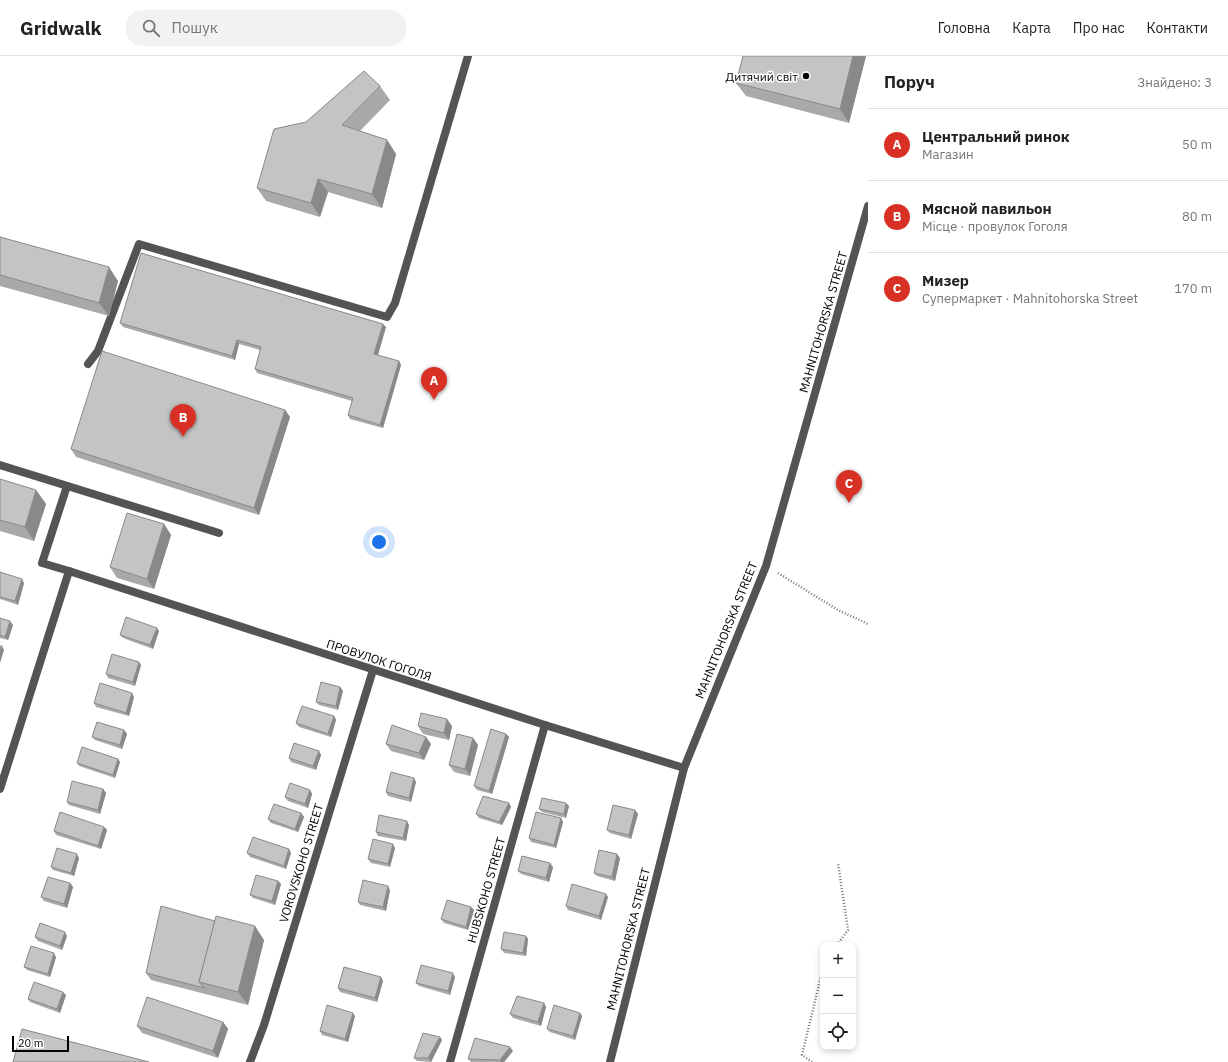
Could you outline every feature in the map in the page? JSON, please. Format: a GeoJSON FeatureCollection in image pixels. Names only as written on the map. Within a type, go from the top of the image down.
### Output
{"type":"FeatureCollection","features":[{"type":"Feature","properties":{"kind":"street"},"geometry":{"type":"LineString","coordinates":[[88,364],[98,351],[139,244],[387,317],[395,303],[468,56]]}},
{"type":"Feature","properties":{"kind":"street","name":"MAHNITOHORSKA STREET"},"geometry":{"type":"LineString","coordinates":[[610,1062],[684,768],[766,566],[868,206]]}},
{"type":"Feature","properties":{"kind":"street"},"geometry":{"type":"LineString","coordinates":[[0,465],[219,533]]}},
{"type":"Feature","properties":{"kind":"street","name":"ПРОВУЛОК ГОГОЛЯ"},"geometry":{"type":"LineString","coordinates":[[67,486],[42,563],[545,725],[684,768]]}},
{"type":"Feature","properties":{"kind":"street"},"geometry":{"type":"LineString","coordinates":[[0,789],[69,571]]}},
{"type":"Feature","properties":{"kind":"street","name":"VOROVSKOHO STREET"},"geometry":{"type":"LineString","coordinates":[[250,1062],[264,1026],[373,670]]}},
{"type":"Feature","properties":{"kind":"street","name":"HUBSKOHO STREET"},"geometry":{"type":"LineString","coordinates":[[450,1062],[545,725]]}},
{"type":"Feature","properties":{"kind":"path"},"geometry":{"type":"LineString","coordinates":[[766,566],[838,610],[868,624]]}},
{"type":"Feature","properties":{"kind":"path"},"geometry":{"type":"LineString","coordinates":[[838,863],[848,930],[839,942]]}},
{"type":"Feature","properties":{"kind":"path"},"geometry":{"type":"LineString","coordinates":[[812,1062],[802,1055],[821,978]]}},
{"type":"Feature","properties":{"kind":"building","name":"Дитячий світ"},"geometry":{"type":"Polygon","coordinates":[[[743,56],[853,56],[840,109],[736,83],[743,56]]]}},
{"type":"Feature","properties":{"kind":"building"},"geometry":{"type":"Polygon","coordinates":[[[364,71],[380,86],[342,125],[387,140],[372,194],[318,179],[311,203],[257,188],[274,129],[306,122],[364,71]]]}},
{"type":"Feature","properties":{"kind":"building"},"geometry":{"type":"Polygon","coordinates":[[[0,237],[109,267],[99,303],[0,275],[0,237]]]}},
{"type":"Feature","properties":{"kind":"building"},"geometry":{"type":"Polygon","coordinates":[[[141,253],[383,324],[374,354],[399,361],[380,425],[348,415],[353,398],[255,369],[261,347],[237,340],[232,356],[120,323],[141,253]]]}},
{"type":"Feature","properties":{"kind":"building"},"geometry":{"type":"Polygon","coordinates":[[[102,351],[285,410],[254,508],[71,449],[102,351]]]}},
{"type":"Feature","properties":{"kind":"building"},"geometry":{"type":"Polygon","coordinates":[[[0,479],[36,490],[25,527],[0,520],[0,479]]]}},
{"type":"Feature","properties":{"kind":"building"},"geometry":{"type":"Polygon","coordinates":[[[127,513],[164,524],[147,579],[110,567],[127,513]]]}},
{"type":"Feature","properties":{"kind":"building"},"geometry":{"type":"Polygon","coordinates":[[[0,572],[22,579],[15,601],[0,597],[0,572]]]}},
{"type":"Feature","properties":{"kind":"building"},"geometry":{"type":"Polygon","coordinates":[[[126,617],[157,628],[150,645],[120,635],[126,617]]]}},
{"type":"Feature","properties":{"kind":"building"},"geometry":{"type":"Polygon","coordinates":[[[0,618],[10,621],[5,637],[0,635],[0,618]]]}},
{"type":"Feature","properties":{"kind":"building"},"geometry":{"type":"Polygon","coordinates":[[[112,654],[139,662],[133,682],[106,674],[112,654]]]}},
{"type":"Feature","properties":{"kind":"building"},"geometry":{"type":"Polygon","coordinates":[[[321,682],[340,687],[336,706],[316,702],[321,682]]]}},
{"type":"Feature","properties":{"kind":"building"},"geometry":{"type":"Polygon","coordinates":[[[100,683],[132,693],[126,713],[94,703],[100,683]]]}},
{"type":"Feature","properties":{"kind":"building"},"geometry":{"type":"Polygon","coordinates":[[[302,706],[334,716],[328,734],[296,723],[302,706]]]}},
{"type":"Feature","properties":{"kind":"building"},"geometry":{"type":"Polygon","coordinates":[[[421,713],[447,719],[444,733],[418,726],[421,713]]]}},
{"type":"Feature","properties":{"kind":"building"},"geometry":{"type":"Polygon","coordinates":[[[97,722],[124,730],[120,745],[92,737],[97,722]]]}},
{"type":"Feature","properties":{"kind":"building"},"geometry":{"type":"Polygon","coordinates":[[[392,725],[426,737],[419,753],[386,744],[392,725]]]}},
{"type":"Feature","properties":{"kind":"building"},"geometry":{"type":"Polygon","coordinates":[[[491,729],[506,734],[489,791],[474,786],[491,729]]]}},
{"type":"Feature","properties":{"kind":"building"},"geometry":{"type":"Polygon","coordinates":[[[457,734],[473,738],[465,769],[449,765],[457,734]]]}},
{"type":"Feature","properties":{"kind":"building"},"geometry":{"type":"Polygon","coordinates":[[[294,743],[319,751],[313,766],[289,758],[294,743]]]}},
{"type":"Feature","properties":{"kind":"building"},"geometry":{"type":"Polygon","coordinates":[[[82,747],[118,759],[113,775],[77,763],[82,747]]]}},
{"type":"Feature","properties":{"kind":"building"},"geometry":{"type":"Polygon","coordinates":[[[391,772],[414,778],[409,798],[386,792],[391,772]]]}},
{"type":"Feature","properties":{"kind":"building"},"geometry":{"type":"Polygon","coordinates":[[[72,781],[103,789],[98,810],[67,802],[72,781]]]}},
{"type":"Feature","properties":{"kind":"building"},"geometry":{"type":"Polygon","coordinates":[[[290,783],[310,790],[305,804],[285,797],[290,783]]]}},
{"type":"Feature","properties":{"kind":"building"},"geometry":{"type":"Polygon","coordinates":[[[483,796],[509,803],[499,822],[476,814],[483,796]]]}},
{"type":"Feature","properties":{"kind":"building"},"geometry":{"type":"Polygon","coordinates":[[[542,798],[566,803],[564,814],[539,809],[542,798]]]}},
{"type":"Feature","properties":{"kind":"building"},"geometry":{"type":"Polygon","coordinates":[[[274,804],[301,813],[295,829],[268,819],[274,804]]]}},
{"type":"Feature","properties":{"kind":"building"},"geometry":{"type":"Polygon","coordinates":[[[613,805],[635,810],[629,835],[607,830],[613,805]]]}},
{"type":"Feature","properties":{"kind":"building"},"geometry":{"type":"Polygon","coordinates":[[[60,812],[104,827],[98,846],[54,831],[60,812]]]}},
{"type":"Feature","properties":{"kind":"building"},"geometry":{"type":"Polygon","coordinates":[[[536,812],[561,818],[554,845],[529,838],[536,812]]]}},
{"type":"Feature","properties":{"kind":"building"},"geometry":{"type":"Polygon","coordinates":[[[379,815],[407,821],[403,838],[376,832],[379,815]]]}},
{"type":"Feature","properties":{"kind":"building"},"geometry":{"type":"Polygon","coordinates":[[[253,837],[289,849],[284,866],[247,853],[253,837]]]}},
{"type":"Feature","properties":{"kind":"building"},"geometry":{"type":"Polygon","coordinates":[[[373,839],[393,844],[388,864],[368,859],[373,839]]]}},
{"type":"Feature","properties":{"kind":"building"},"geometry":{"type":"Polygon","coordinates":[[[57,848],[77,854],[71,873],[51,867],[57,848]]]}},
{"type":"Feature","properties":{"kind":"building"},"geometry":{"type":"Polygon","coordinates":[[[599,850],[617,854],[612,877],[594,873],[599,850]]]}},
{"type":"Feature","properties":{"kind":"building"},"geometry":{"type":"Polygon","coordinates":[[[522,856],[550,863],[546,878],[518,871],[522,856]]]}},
{"type":"Feature","properties":{"kind":"building"},"geometry":{"type":"Polygon","coordinates":[[[256,875],[278,881],[272,901],[250,895],[256,875]]]}},
{"type":"Feature","properties":{"kind":"building"},"geometry":{"type":"Polygon","coordinates":[[[48,877],[70,883],[64,904],[41,897],[48,877]]]}},
{"type":"Feature","properties":{"kind":"building"},"geometry":{"type":"Polygon","coordinates":[[[363,880],[388,886],[383,907],[358,902],[363,880]]]}},
{"type":"Feature","properties":{"kind":"building"},"geometry":{"type":"Polygon","coordinates":[[[572,884],[606,894],[599,916],[566,906],[572,884]]]}},
{"type":"Feature","properties":{"kind":"building"},"geometry":{"type":"Polygon","coordinates":[[[447,900],[471,907],[466,927],[441,919],[447,900]]]}},
{"type":"Feature","properties":{"kind":"building"},"geometry":{"type":"Polygon","coordinates":[[[161,906],[215,921],[199,982],[204,988],[146,973],[161,906]]]}},
{"type":"Feature","properties":{"kind":"building"},"geometry":{"type":"Polygon","coordinates":[[[216,916],[255,926],[238,992],[199,982],[216,916]]]}},
{"type":"Feature","properties":{"kind":"building"},"geometry":{"type":"Polygon","coordinates":[[[40,923],[65,932],[60,946],[35,937],[40,923]]]}},
{"type":"Feature","properties":{"kind":"building"},"geometry":{"type":"Polygon","coordinates":[[[504,932],[526,936],[523,953],[501,949],[504,932]]]}},
{"type":"Feature","properties":{"kind":"building"},"geometry":{"type":"Polygon","coordinates":[[[31,946],[54,953],[48,974],[24,967],[31,946]]]}},
{"type":"Feature","properties":{"kind":"building"},"geometry":{"type":"Polygon","coordinates":[[[421,965],[453,973],[448,991],[416,983],[421,965]]]}},
{"type":"Feature","properties":{"kind":"building"},"geometry":{"type":"Polygon","coordinates":[[[344,967],[381,977],[375,998],[338,988],[344,967]]]}},
{"type":"Feature","properties":{"kind":"building"},"geometry":{"type":"Polygon","coordinates":[[[34,982],[63,992],[57,1009],[28,999],[34,982]]]}},
{"type":"Feature","properties":{"kind":"building"},"geometry":{"type":"Polygon","coordinates":[[[517,996],[544,1003],[538,1022],[510,1014],[517,996]]]}},
{"type":"Feature","properties":{"kind":"building"},"geometry":{"type":"Polygon","coordinates":[[[147,997],[223,1022],[213,1051],[137,1026],[147,997]]]}},
{"type":"Feature","properties":{"kind":"building"},"geometry":{"type":"Polygon","coordinates":[[[327,1005],[353,1013],[345,1039],[320,1031],[327,1005]]]}},
{"type":"Feature","properties":{"kind":"building"},"geometry":{"type":"Polygon","coordinates":[[[554,1005],[580,1013],[573,1036],[547,1029],[554,1005]]]}},
{"type":"Feature","properties":{"kind":"building"},"geometry":{"type":"Polygon","coordinates":[[[22,1029],[149,1062],[13,1062],[22,1029]]]}},
{"type":"Feature","properties":{"kind":"building"},"geometry":{"type":"Polygon","coordinates":[[[423,1033],[440,1037],[428,1058],[414,1058],[423,1033]]]}},
{"type":"Feature","properties":{"kind":"building"},"geometry":{"type":"Polygon","coordinates":[[[475,1038],[510,1047],[500,1060],[468,1059],[475,1038]]]}},
{"type":"Feature","properties":{"kind":"place","name":"Дитячий світ"},"geometry":{"type":"Point","coordinates":[806,76]}},
{"type":"Feature","properties":{"kind":"place","name":"Центральний ринок"},"geometry":{"type":"Point","coordinates":[434,400]}},
{"type":"Feature","properties":{"kind":"place","name":"Мясной павильон"},"geometry":{"type":"Point","coordinates":[183,437]}},
{"type":"Feature","properties":{"kind":"place","name":"Мизер"},"geometry":{"type":"Point","coordinates":[849,503]}}]}
